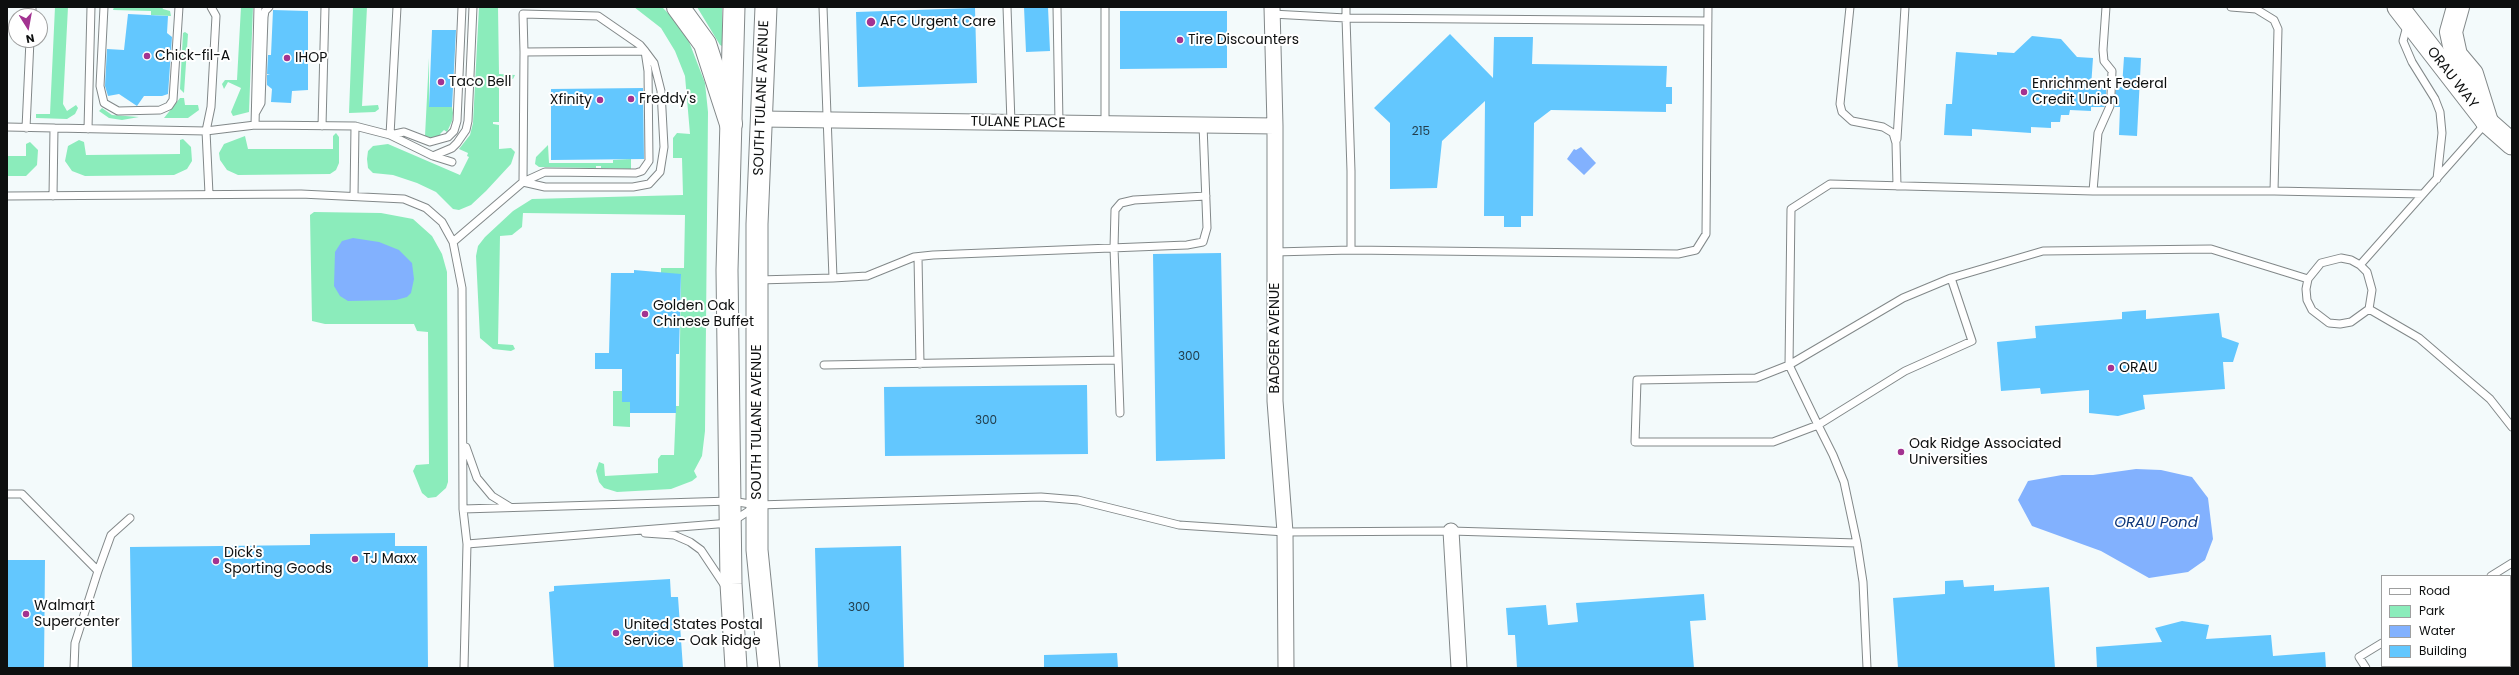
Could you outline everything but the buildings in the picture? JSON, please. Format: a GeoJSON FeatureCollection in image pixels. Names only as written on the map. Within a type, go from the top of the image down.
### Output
{"type":"FeatureCollection","features":[{"type":"Feature","properties":{"kind":"highway"},"geometry":{"type":"LineString","coordinates":[[678,7],[705,44],[731,124]]}},
{"type":"Feature","properties":{"kind":"highway"},"geometry":{"type":"LineString","coordinates":[[2458,7],[2451,32],[2456,55],[2472,74],[2487,122]]}},
{"type":"Feature","properties":{"kind":"main road","name":"SOUTH TULANE AVENUE"},"geometry":{"type":"LineString","coordinates":[[734,7],[727,270],[731,501],[730,523],[736,668]]}},
{"type":"Feature","properties":{"kind":"main road","name":"SOUTH TULANE AVENUE"},"geometry":{"type":"LineString","coordinates":[[766,7],[761,120],[757,280],[757,550],[769,668]]}},
{"type":"Feature","properties":{"kind":"main road","name":"ORAU WAY"},"geometry":{"type":"LineString","coordinates":[[2403,14],[2487,122],[2512,144]]}},
{"type":"Feature","properties":{"kind":"street","name":"BADGER AVENUE"},"geometry":{"type":"LineString","coordinates":[[1272,10],[1275,126],[1275,401],[1285,532],[1286,668]]}},
{"type":"Feature","properties":{"kind":"street","name":"TULANE PLACE"},"geometry":{"type":"LineString","coordinates":[[761,120],[1275,126]]}},
{"type":"Feature","properties":{"kind":"street"},"geometry":{"type":"LineString","coordinates":[[1451,531],[1459,668]]}},
{"type":"Feature","properties":{"kind":"lane"},"geometry":{"type":"LineString","coordinates":[[88,129],[91,7]]}},
{"type":"Feature","properties":{"kind":"lane"},"geometry":{"type":"LineString","coordinates":[[104,7],[100,86],[104,103],[118,111],[160,110],[169,106],[173,100],[179,7]]}},
{"type":"Feature","properties":{"kind":"lane"},"geometry":{"type":"LineString","coordinates":[[209,194],[206,131],[211,107],[216,16],[211,7]]}},
{"type":"Feature","properties":{"kind":"lane"},"geometry":{"type":"LineString","coordinates":[[255,125],[258,7]]}},
{"type":"Feature","properties":{"kind":"lane"},"geometry":{"type":"LineString","coordinates":[[256,112],[261,103],[264,17],[265,11],[269,7]]}},
{"type":"Feature","properties":{"kind":"lane"},"geometry":{"type":"LineString","coordinates":[[319,7],[325,10],[322,126]]}},
{"type":"Feature","properties":{"kind":"lane"},"geometry":{"type":"LineString","coordinates":[[390,135],[397,7]]}},
{"type":"Feature","properties":{"kind":"lane"},"geometry":{"type":"LineString","coordinates":[[390,135],[404,132],[430,142],[448,137],[454,131],[457,121],[462,7]]}},
{"type":"Feature","properties":{"kind":"lane"},"geometry":{"type":"LineString","coordinates":[[433,156],[452,148],[466,130],[473,7]]}},
{"type":"Feature","properties":{"kind":"lane"},"geometry":{"type":"LineString","coordinates":[[823,7],[832,278]]}},
{"type":"Feature","properties":{"kind":"lane"},"geometry":{"type":"LineString","coordinates":[[1007,7],[1010,123]]}},
{"type":"Feature","properties":{"kind":"lane"},"geometry":{"type":"LineString","coordinates":[[1057,7],[1060,124]]}},
{"type":"Feature","properties":{"kind":"lane"},"geometry":{"type":"LineString","coordinates":[[1104,7],[1105,124]]}},
{"type":"Feature","properties":{"kind":"lane"},"geometry":{"type":"LineString","coordinates":[[1346,7],[1351,250]]}},
{"type":"Feature","properties":{"kind":"lane"},"geometry":{"type":"LineString","coordinates":[[1275,252],[1351,250],[1678,254],[1696,250],[1706,234],[1708,7]]}},
{"type":"Feature","properties":{"kind":"lane"},"geometry":{"type":"LineString","coordinates":[[1850,7],[1840,104],[1842,112],[1852,121],[1883,127],[1893,133],[1896,143]]}},
{"type":"Feature","properties":{"kind":"lane"},"geometry":{"type":"LineString","coordinates":[[1897,186],[1896,143],[1905,7]]}},
{"type":"Feature","properties":{"kind":"lane"},"geometry":{"type":"LineString","coordinates":[[2106,7],[2103,50],[2104,61],[2112,72],[2111,94]]}},
{"type":"Feature","properties":{"kind":"lane"},"geometry":{"type":"LineString","coordinates":[[2231,7],[2256,9],[2274,20],[2278,29],[2274,191]]}},
{"type":"Feature","properties":{"kind":"lane"},"geometry":{"type":"LineString","coordinates":[[1272,10],[1346,18],[1708,21]]}},
{"type":"Feature","properties":{"kind":"lane"},"geometry":{"type":"LineString","coordinates":[[523,14],[598,16],[611,23],[645,51],[654,63],[660,79],[664,120],[663,161],[655,178],[649,184],[633,187],[545,187],[523,182],[523,14]]}},
{"type":"Feature","properties":{"kind":"lane"},"geometry":{"type":"LineString","coordinates":[[2403,14],[2403,41],[2412,62],[2435,98],[2440,112],[2442,133],[2437,179]]}},
{"type":"Feature","properties":{"kind":"lane"},"geometry":{"type":"LineString","coordinates":[[26,128],[30,48]]}},
{"type":"Feature","properties":{"kind":"lane"},"geometry":{"type":"LineString","coordinates":[[524,52],[645,51]]}},
{"type":"Feature","properties":{"kind":"lane"},"geometry":{"type":"LineString","coordinates":[[453,242],[523,182],[545,172],[636,173],[646,167],[649,161],[649,102],[645,51]]}},
{"type":"Feature","properties":{"kind":"lane"},"geometry":{"type":"LineString","coordinates":[[2093,191],[2098,133],[2110,106]]}},
{"type":"Feature","properties":{"kind":"lane"},"geometry":{"type":"LineString","coordinates":[[2360,265],[2487,122]]}},
{"type":"Feature","properties":{"kind":"lane"},"geometry":{"type":"LineString","coordinates":[[7,127],[206,131],[255,125],[355,126],[390,135],[433,156],[452,162]]}},
{"type":"Feature","properties":{"kind":"lane"},"geometry":{"type":"LineString","coordinates":[[757,280],[867,276],[918,257],[1187,245],[1203,242],[1207,228],[1203,125]]}},
{"type":"Feature","properties":{"kind":"lane"},"geometry":{"type":"LineString","coordinates":[[354,196],[355,126]]}},
{"type":"Feature","properties":{"kind":"lane"},"geometry":{"type":"LineString","coordinates":[[53,196],[54,128]]}},
{"type":"Feature","properties":{"kind":"lane"},"geometry":{"type":"LineString","coordinates":[[1867,668],[1863,582],[1857,543],[1844,482],[1789,365],[1791,210],[1830,184],[2093,191],[2274,191],[2423,194]]}},
{"type":"Feature","properties":{"kind":"lane"},"geometry":{"type":"LineString","coordinates":[[7,196],[209,194],[354,196],[404,199],[426,208],[442,222],[453,242],[462,288],[463,509],[467,544],[464,668]]}},
{"type":"Feature","properties":{"kind":"lane"},"geometry":{"type":"LineString","coordinates":[[1120,413],[1114,248],[1115,210],[1121,203],[1206,196]]}},
{"type":"Feature","properties":{"kind":"lane"},"geometry":{"type":"LineString","coordinates":[[1951,278],[1972,341],[1905,370],[1818,425],[1773,442],[1635,442],[1637,380],[1756,378],[1789,365],[1903,298],[1951,278],[2043,251],[2211,249],[2308,279]]}},
{"type":"Feature","properties":{"kind":"lane"},"geometry":{"type":"LineString","coordinates":[[918,257],[920,364]]}},
{"type":"Feature","properties":{"kind":"lane"},"geometry":{"type":"LineString","coordinates":[[2331,259],[2351,260],[2360,265],[2371,281],[2372,290],[2369,309],[2350,322],[2329,322],[2312,310],[2307,300],[2306,289],[2308,279],[2321,263],[2331,259]]}},
{"type":"Feature","properties":{"kind":"lane"},"geometry":{"type":"LineString","coordinates":[[2369,309],[2425,343],[2490,399],[2512,427]]}},
{"type":"Feature","properties":{"kind":"lane"},"geometry":{"type":"LineString","coordinates":[[824,365],[1118,360]]}},
{"type":"Feature","properties":{"kind":"lane"},"geometry":{"type":"LineString","coordinates":[[463,429],[468,457],[477,478],[492,496],[510,507]]}},
{"type":"Feature","properties":{"kind":"lane"},"geometry":{"type":"LineString","coordinates":[[7,494],[22,494],[98,571]]}},
{"type":"Feature","properties":{"kind":"lane"},"geometry":{"type":"LineString","coordinates":[[463,509],[731,501],[758,505],[1055,498],[1078,500],[1179,525],[1285,532],[1451,531],[1857,543]]}},
{"type":"Feature","properties":{"kind":"lane"},"geometry":{"type":"LineString","coordinates":[[467,544],[730,523],[758,505]]}},
{"type":"Feature","properties":{"kind":"lane"},"geometry":{"type":"LineString","coordinates":[[74,668],[74,643],[98,571],[112,535],[130,518]]}},
{"type":"Feature","properties":{"kind":"lane"},"geometry":{"type":"LineString","coordinates":[[618,532],[674,535],[690,542],[702,550],[712,563],[732,599]]}},
{"type":"Feature","properties":{"kind":"lane"},"geometry":{"type":"LineString","coordinates":[[2493,575],[2512,563]]}},
{"type":"Feature","properties":{"kind":"lane"},"geometry":{"type":"LineString","coordinates":[[2366,668],[2359,657],[2381,644]]}},
{"type":"Feature","properties":{"kind":"green space"},"geometry":{"type":"Polygon","coordinates":[[[55,7],[68,7],[63,104],[67,111],[76,105],[78,108],[75,114],[67,119],[36,118],[36,114],[50,114],[55,7]]]}},
{"type":"Feature","properties":{"kind":"green space"},"geometry":{"type":"Polygon","coordinates":[[[114,7],[162,7],[163,9],[170,11],[171,16],[151,15],[151,11],[113,10],[114,7]]]}},
{"type":"Feature","properties":{"kind":"green space"},"geometry":{"type":"Polygon","coordinates":[[[241,7],[253,7],[249,112],[233,116],[231,112],[241,88],[228,82],[224,89],[222,84],[225,80],[237,80],[241,7]]]}},
{"type":"Feature","properties":{"kind":"green space"},"geometry":{"type":"Polygon","coordinates":[[[353,7],[367,7],[362,106],[378,105],[379,109],[375,112],[349,113],[353,7]]]}},
{"type":"Feature","properties":{"kind":"green space"},"geometry":{"type":"Polygon","coordinates":[[[479,7],[498,7],[499,74],[515,75],[513,79],[499,79],[499,122],[493,122],[493,124],[499,125],[499,149],[511,148],[515,152],[511,164],[486,191],[471,205],[459,210],[453,209],[436,192],[417,183],[393,175],[373,173],[368,168],[367,159],[368,151],[373,146],[388,144],[460,175],[469,157],[467,156],[468,153],[459,149],[470,135],[473,123],[479,7]]]}},
{"type":"Feature","properties":{"kind":"green space"},"geometry":{"type":"Polygon","coordinates":[[[634,7],[662,7],[669,14],[688,39],[705,83],[708,112],[705,431],[702,456],[694,471],[697,477],[692,481],[671,489],[617,492],[604,488],[599,482],[596,471],[599,462],[604,464],[605,476],[658,473],[658,459],[661,455],[674,455],[676,406],[679,406],[681,275],[661,274],[661,268],[684,268],[685,215],[523,213],[522,227],[512,235],[500,236],[498,344],[513,345],[515,349],[511,351],[493,349],[480,338],[476,256],[478,246],[485,237],[513,211],[532,199],[683,195],[682,158],[673,158],[673,138],[677,133],[690,134],[685,76],[675,51],[661,28],[634,7]]]}},
{"type":"Feature","properties":{"kind":"green space"},"geometry":{"type":"Polygon","coordinates":[[[697,7],[722,7],[722,46],[720,45],[697,7]]]}},
{"type":"Feature","properties":{"kind":"green space"},"geometry":{"type":"Polygon","coordinates":[[[185,32],[188,34],[184,93],[180,89],[183,33],[185,32]]]}},
{"type":"Feature","properties":{"kind":"green space"},"geometry":{"type":"Polygon","coordinates":[[[429,58],[429,106],[452,107],[453,113],[452,121],[447,132],[444,130],[440,134],[441,135],[433,138],[425,136],[429,58]]]}},
{"type":"Feature","properties":{"kind":"green space"},"geometry":{"type":"Polygon","coordinates":[[[180,98],[184,98],[185,105],[198,105],[199,110],[188,118],[164,118],[180,98]]]}},
{"type":"Feature","properties":{"kind":"green space"},"geometry":{"type":"Polygon","coordinates":[[[102,108],[112,115],[139,117],[122,120],[109,118],[99,111],[102,108]]]}},
{"type":"Feature","properties":{"kind":"green space"},"geometry":{"type":"Polygon","coordinates":[[[336,133],[339,137],[339,163],[336,170],[330,174],[238,175],[227,170],[220,160],[219,153],[224,144],[245,136],[248,149],[333,149],[333,136],[336,133]]]}},
{"type":"Feature","properties":{"kind":"green space"},"geometry":{"type":"Polygon","coordinates":[[[183,139],[191,147],[192,161],[187,169],[174,175],[85,176],[72,171],[65,161],[68,146],[79,140],[84,142],[86,155],[180,154],[180,140],[183,139]]]}},
{"type":"Feature","properties":{"kind":"green space"},"geometry":{"type":"Polygon","coordinates":[[[30,142],[38,150],[37,165],[26,176],[7,176],[7,156],[26,156],[26,144],[30,142]]]}},
{"type":"Feature","properties":{"kind":"green space"},"geometry":{"type":"Polygon","coordinates":[[[548,145],[549,163],[613,163],[613,160],[631,159],[631,169],[601,168],[601,166],[596,166],[596,168],[539,167],[535,164],[536,157],[548,145]]]}},
{"type":"Feature","properties":{"kind":"green space"},"geometry":{"type":"Polygon","coordinates":[[[314,212],[381,213],[413,219],[432,236],[442,254],[447,272],[448,482],[446,488],[436,497],[428,498],[422,493],[413,471],[416,465],[429,464],[428,332],[417,331],[414,324],[325,324],[312,321],[310,215],[314,212]]]}},
{"type":"Feature","properties":{"kind":"green space"},"geometry":{"type":"Polygon","coordinates":[[[613,391],[622,391],[622,402],[630,402],[630,427],[613,426],[613,391]]]}},
{"type":"Feature","properties":{"kind":"water"},"geometry":{"type":"Polygon","coordinates":[[[1581,147],[1596,163],[1584,175],[1567,159],[1574,149],[1576,150],[1581,147]]]}},
{"type":"Feature","properties":{"kind":"water"},"geometry":{"type":"Polygon","coordinates":[[[353,238],[379,242],[399,250],[412,263],[414,279],[411,293],[407,297],[396,300],[348,301],[340,296],[334,286],[335,252],[342,241],[353,238]]]}},
{"type":"Feature","properties":{"kind":"water","name":"ORAU Pond"},"geometry":{"type":"Polygon","coordinates":[[[2136,469],[2161,470],[2192,477],[2208,498],[2213,539],[2205,560],[2188,572],[2149,578],[2101,551],[2032,526],[2018,500],[2028,481],[2062,475],[2093,475],[2136,469]]]}},
{"type":"Feature","properties":{"kind":"place","name":"AFC Urgent Care"},"geometry":{"type":"Point","coordinates":[871,22]}},
{"type":"Feature","properties":{"kind":"place","name":"Tire Discounters"},"geometry":{"type":"Point","coordinates":[1180,40]}},
{"type":"Feature","properties":{"kind":"place","name":"Chick-fil-A"},"geometry":{"type":"Point","coordinates":[147,56]}},
{"type":"Feature","properties":{"kind":"place","name":"IHOP"},"geometry":{"type":"Point","coordinates":[287,58]}},
{"type":"Feature","properties":{"kind":"place","name":"Taco Bell"},"geometry":{"type":"Point","coordinates":[441,82]}},
{"type":"Feature","properties":{"kind":"place","name":"Enrichment Federal Credit Union"},"geometry":{"type":"Point","coordinates":[2024,92]}},
{"type":"Feature","properties":{"kind":"place","name":"Freddy's"},"geometry":{"type":"Point","coordinates":[631,99]}},
{"type":"Feature","properties":{"kind":"place","name":"Xfinity"},"geometry":{"type":"Point","coordinates":[600,100]}},
{"type":"Feature","properties":{"kind":"place","name":"Golden Oak Chinese Buffet"},"geometry":{"type":"Point","coordinates":[645,314]}},
{"type":"Feature","properties":{"kind":"place","name":"ORAU"},"geometry":{"type":"Point","coordinates":[2111,368]}},
{"type":"Feature","properties":{"kind":"place","name":"Oak Ridge Associated Universities"},"geometry":{"type":"Point","coordinates":[1901,452]}},
{"type":"Feature","properties":{"kind":"place","name":"TJ Maxx"},"geometry":{"type":"Point","coordinates":[355,559]}},
{"type":"Feature","properties":{"kind":"place","name":"Dick's Sporting Goods"},"geometry":{"type":"Point","coordinates":[216,561]}},
{"type":"Feature","properties":{"kind":"place","name":"Walmart Supercenter"},"geometry":{"type":"Point","coordinates":[26,614]}},
{"type":"Feature","properties":{"kind":"place","name":"United States Postal Service - Oak Ridge"},"geometry":{"type":"Point","coordinates":[616,633]}}]}
